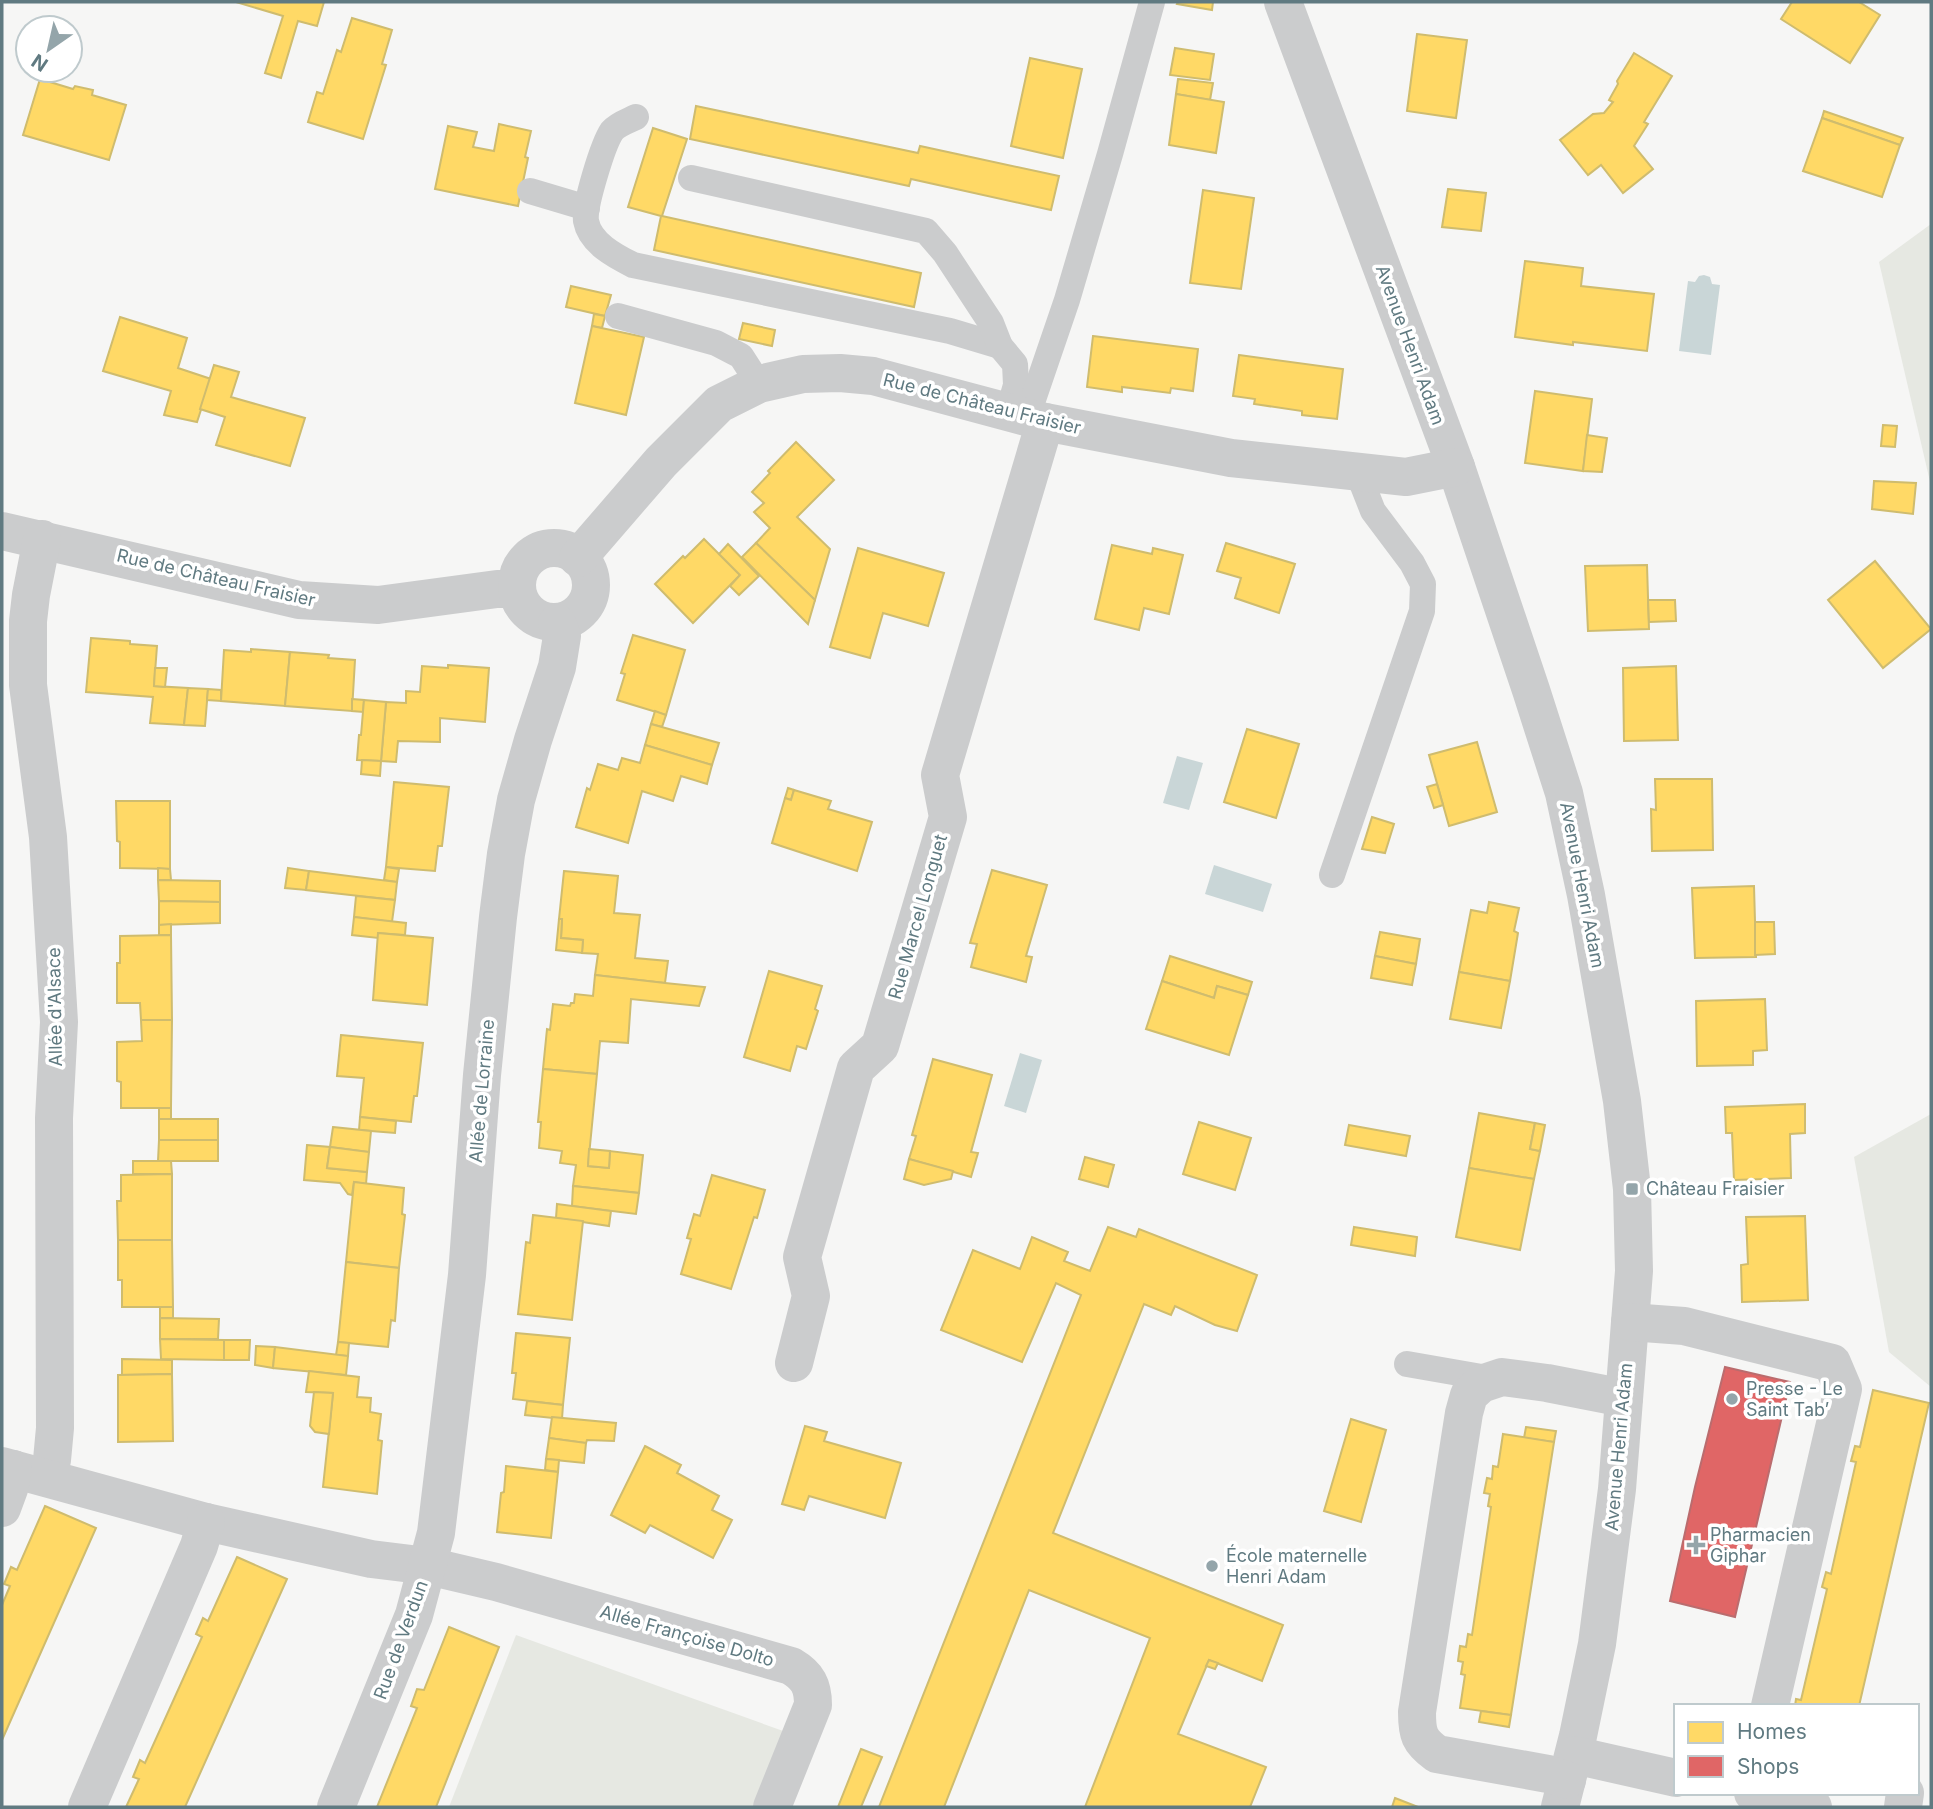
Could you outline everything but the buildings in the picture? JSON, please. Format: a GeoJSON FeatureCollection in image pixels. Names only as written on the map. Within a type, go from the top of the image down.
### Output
{"type":"FeatureCollection","features":[{"type":"Feature","properties":{"kind":"street","name":"Avenue Henri Adam"},"geometry":{"type":"LineString","coordinates":[[1283,2],[1455,467],[1564,793],[1586,895],[1622,1101],[1632,1189],[1634,1271],[1617,1489],[1597,1644],[1567,1781]]}},
{"type":"Feature","properties":{"kind":"street","name":"Rue de Château Fraisier"},"geometry":{"type":"LineString","coordinates":[[578,558],[661,462],[719,404],[759,384],[803,374],[873,376],[1027,417],[1231,458],[1406,477],[1455,467]]}},
{"type":"Feature","properties":{"kind":"street","name":"Rue Marcel Longuet"},"geometry":{"type":"LineString","coordinates":[[794,1363],[811,1296],[802,1256],[856,1068],[880,1046],[948,817],[940,775],[1027,417]]}},
{"type":"Feature","properties":{"kind":"street","name":"Rue de Château Fraisier"},"geometry":{"type":"LineString","coordinates":[[2,531],[299,600],[378,605],[497,589],[516,589]]}},
{"type":"Feature","properties":{"kind":"street","name":"Allée d'Alsace"},"geometry":{"type":"LineString","coordinates":[[20,1471],[52,1460],[55,1428],[54,1118],[59,1022],[48,837],[28,685],[30,595],[42,540]]}},
{"type":"Feature","properties":{"kind":"street"},"geometry":{"type":"LineString","coordinates":[[546,547],[562,547],[578,558],[589,572],[592,587],[586,606],[572,618],[558,623],[537,618],[523,606],[516,589],[519,568],[529,555],[546,547]]}},
{"type":"Feature","properties":{"kind":"street","name":"Allée de Lorraine"},"geometry":{"type":"LineString","coordinates":[[428,1566],[436,1533],[467,1275],[482,1075],[504,867],[516,800],[557,667],[562,636],[558,623]]}},
{"type":"Feature","properties":{"kind":"street"},"geometry":{"type":"LineString","coordinates":[[1630,1322],[1684,1326],[1832,1363],[1843,1389],[1770,1704]]}},
{"type":"Feature","properties":{"kind":"street"},"geometry":{"type":"LineString","coordinates":[[1624,1398],[1502,1377],[1481,1384],[1469,1395],[1417,1712],[1419,1736],[1437,1754],[1548,1774],[1567,1781],[1674,1778]]}},
{"type":"Feature","properties":{"kind":"street"},"geometry":{"type":"LineString","coordinates":[[2,1508],[20,1471]]}},
{"type":"Feature","properties":{"kind":"street","name":"Rue de Verdun"},"geometry":{"type":"LineString","coordinates":[[20,1471],[206,1522],[371,1559],[428,1566],[414,1615],[336,1807]]}},
{"type":"Feature","properties":{"kind":"street"},"geometry":{"type":"LineString","coordinates":[[87,1807],[199,1545],[206,1522]]}},
{"type":"Feature","properties":{"kind":"street","name":"Allée Françoise Dolto"},"geometry":{"type":"LineString","coordinates":[[428,1566],[496,1582],[765,1658],[791,1666],[805,1674],[813,1689],[813,1705],[772,1807]]}},
{"type":"Feature","properties":{"kind":"street"},"geometry":{"type":"LineString","coordinates":[[1762,1795],[1813,1807]]}},
{"type":"Feature","properties":{"kind":"lane"},"geometry":{"type":"LineString","coordinates":[[1027,417],[1111,154],[1152,2]]}},
{"type":"Feature","properties":{"kind":"lane"},"geometry":{"type":"LineString","coordinates":[[636,117],[622,123],[612,132],[593,180],[587,208],[586,221],[595,238],[612,255],[633,265],[950,331],[1000,346]]}},
{"type":"Feature","properties":{"kind":"lane"},"geometry":{"type":"LineString","coordinates":[[691,178],[926,231],[945,253],[991,323],[1000,346],[1015,364],[1016,385],[1027,417]]}},
{"type":"Feature","properties":{"kind":"lane"},"geometry":{"type":"LineString","coordinates":[[530,191],[587,208]]}},
{"type":"Feature","properties":{"kind":"lane"},"geometry":{"type":"LineString","coordinates":[[618,316],[716,344],[741,356],[759,384]]}},
{"type":"Feature","properties":{"kind":"lane"},"geometry":{"type":"LineString","coordinates":[[1332,875],[1422,611],[1423,584],[1412,563],[1373,511],[1358,473]]}},
{"type":"Feature","properties":{"kind":"lane"},"geometry":{"type":"LineString","coordinates":[[1407,1364],[1493,1380]]}},
{"type":"Feature","properties":{"kind":"shaded area"},"geometry":{"type":"Polygon","coordinates":[[[1931,224],[1931,486],[1879,262],[1931,224]]]}},
{"type":"Feature","properties":{"kind":"shaded area"},"geometry":{"type":"Polygon","coordinates":[[[1699,276],[1710,277],[1712,284],[1720,285],[1711,355],[1679,351],[1688,281],[1695,282],[1699,276]]]}},
{"type":"Feature","properties":{"kind":"shaded area"},"geometry":{"type":"Polygon","coordinates":[[[1177,756],[1203,763],[1189,810],[1163,803],[1177,756]]]}},
{"type":"Feature","properties":{"kind":"shaded area"},"geometry":{"type":"Polygon","coordinates":[[[1214,865],[1272,884],[1263,912],[1205,894],[1214,865]]]}},
{"type":"Feature","properties":{"kind":"shaded area"},"geometry":{"type":"Polygon","coordinates":[[[1020,1053],[1042,1060],[1026,1113],[1004,1106],[1020,1053]]]}},
{"type":"Feature","properties":{"kind":"shaded area"},"geometry":{"type":"Polygon","coordinates":[[[1931,1114],[1931,1387],[1889,1352],[1854,1157],[1931,1114]]]}},
{"type":"Feature","properties":{"kind":"shaded area"},"geometry":{"type":"Polygon","coordinates":[[[516,1635],[786,1732],[756,1807],[449,1807],[516,1635]]]}},
{"type":"Feature","properties":{"kind":"place","name":"Château Fraisier"},"geometry":{"type":"Point","coordinates":[1632,1189]}},
{"type":"Feature","properties":{"kind":"place","name":"Presse - Le Saint Tab’"},"geometry":{"type":"Point","coordinates":[1732,1399]}},
{"type":"Feature","properties":{"kind":"place","name":"Pharmacien Giphar"},"geometry":{"type":"Point","coordinates":[1696,1545]}},
{"type":"Feature","properties":{"kind":"place","name":"École maternelle Henri Adam"},"geometry":{"type":"Point","coordinates":[1212,1566]}}]}
